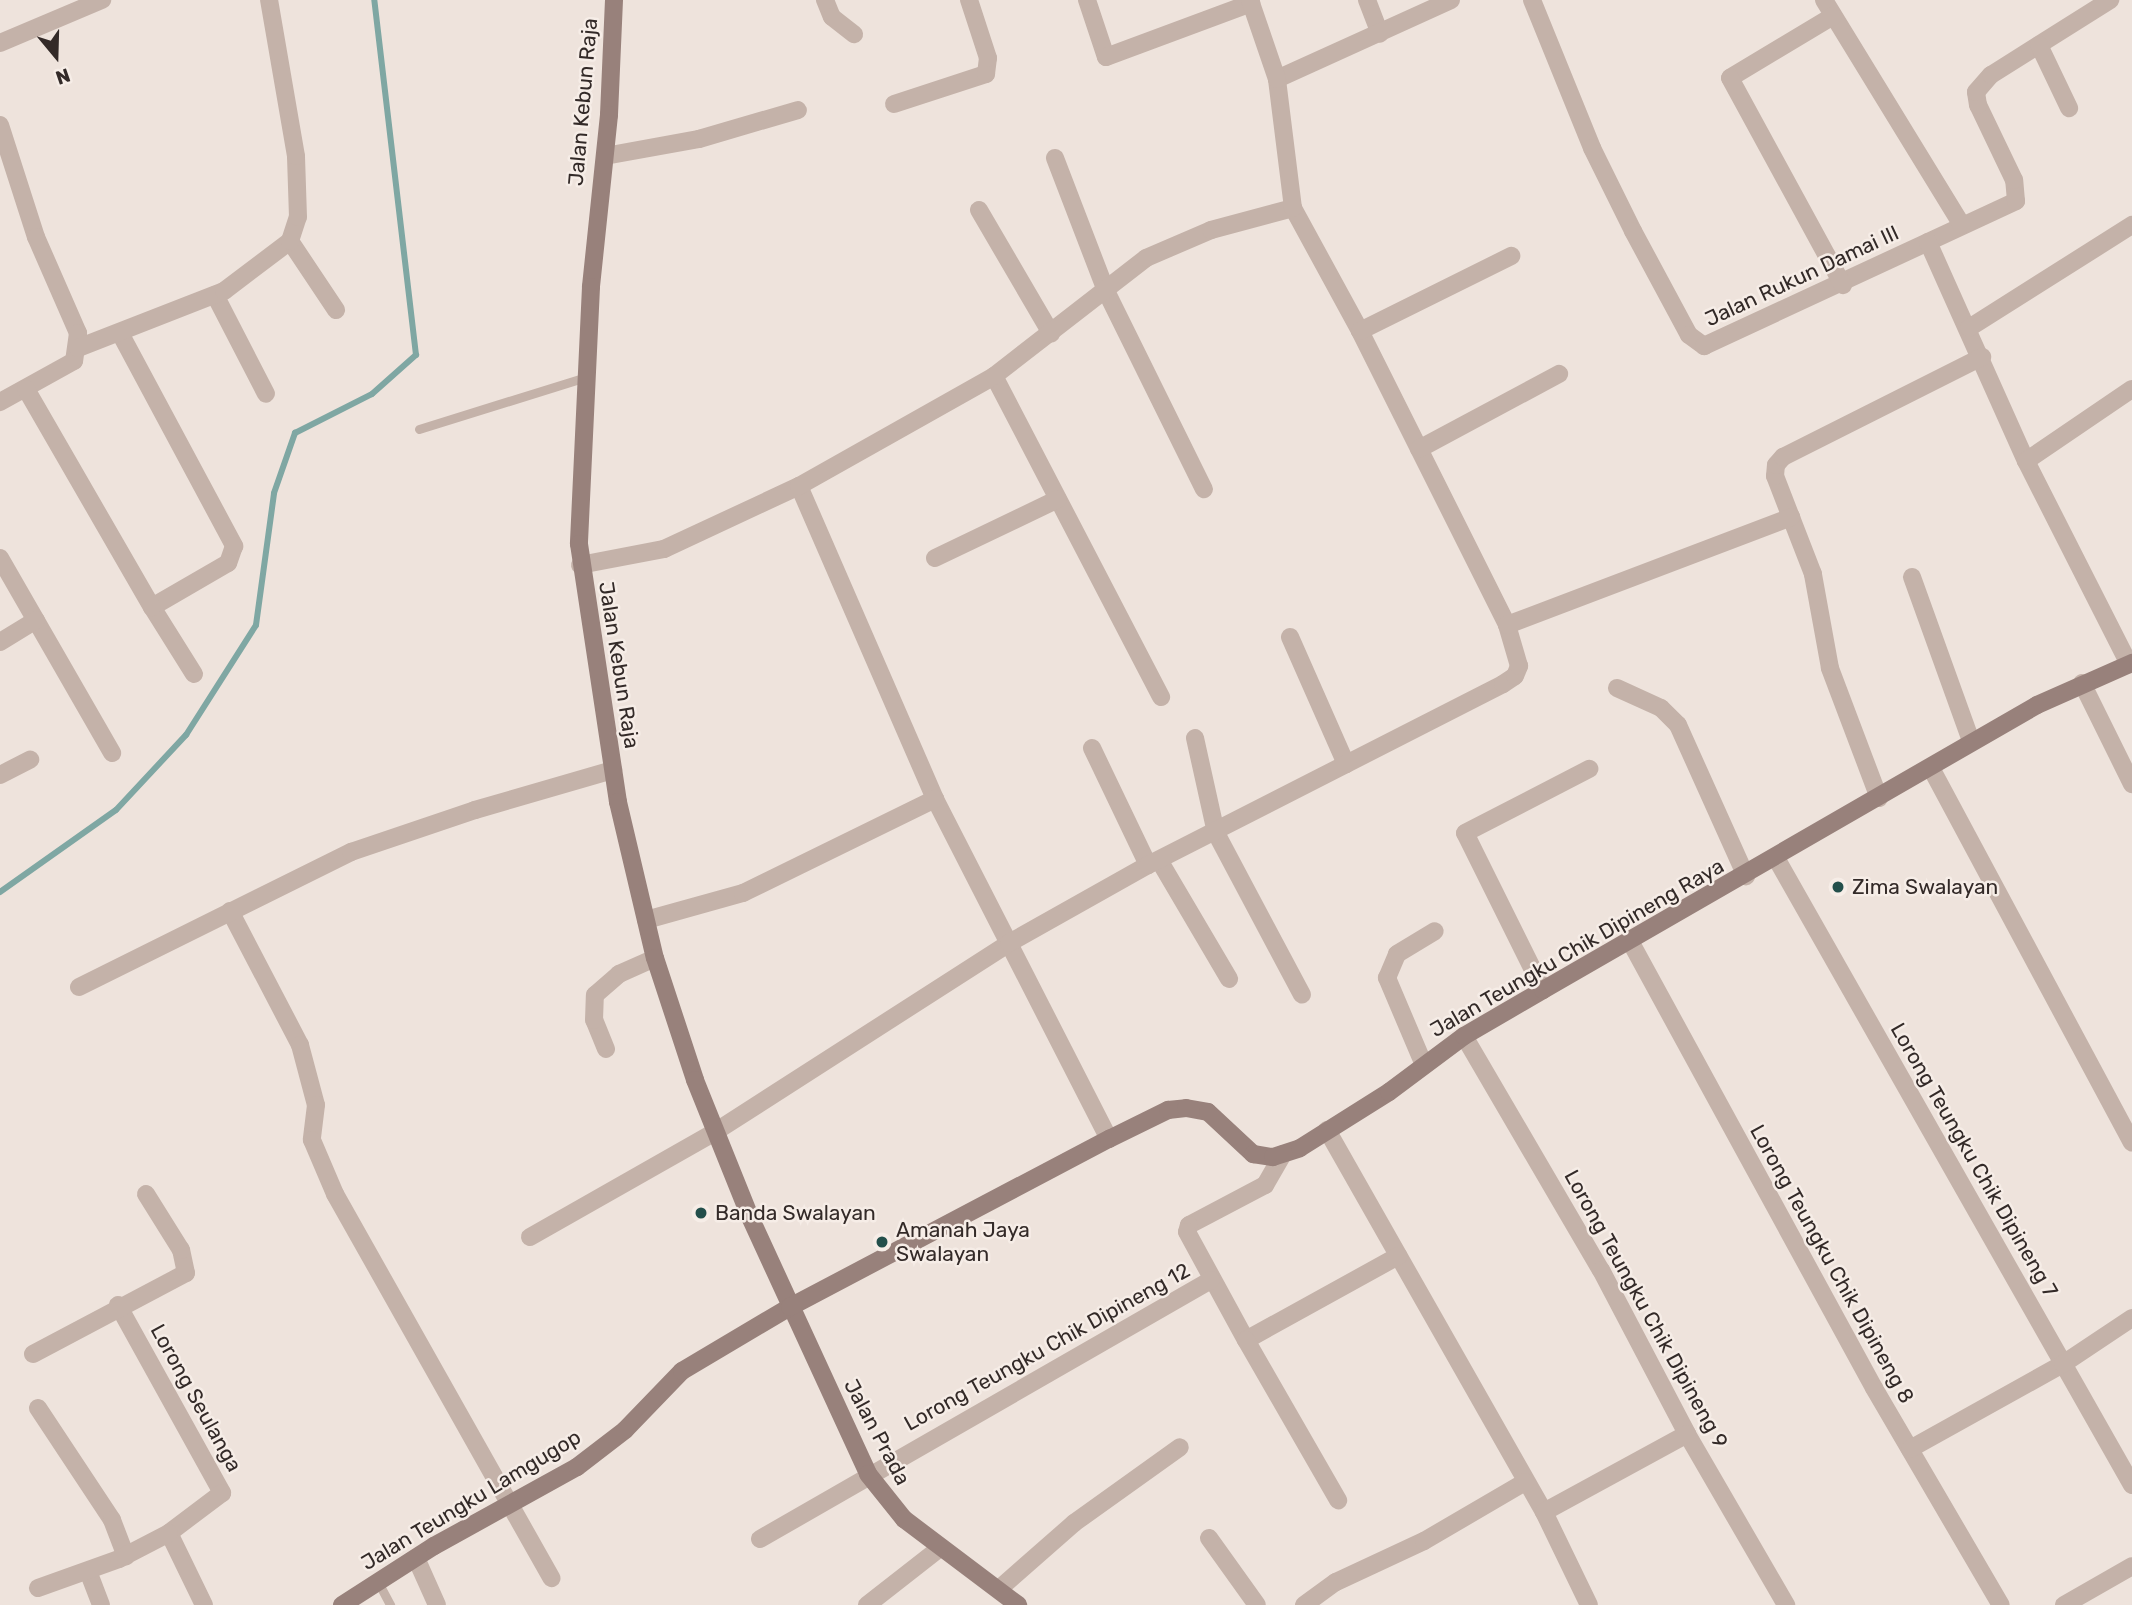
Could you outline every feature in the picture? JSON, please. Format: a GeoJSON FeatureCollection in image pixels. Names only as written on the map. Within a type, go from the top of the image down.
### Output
{"type":"FeatureCollection","features":[{"type":"Feature","properties":{"kind":"street"},"geometry":{"type":"LineString","coordinates":[[0,43],[102,0]]}},
{"type":"Feature","properties":{"kind":"street"},"geometry":{"type":"LineString","coordinates":[[78,348],[215,295],[290,241],[298,217],[296,156],[269,0]]}},
{"type":"Feature","properties":{"kind":"street","name":"Jalan Kebun Raja"},"geometry":{"type":"LineString","coordinates":[[614,0],[605,156],[597,203],[586,377],[580,565],[613,770],[655,958],[695,1080],[790,1307]]}},
{"type":"Feature","properties":{"kind":"street"},"geometry":{"type":"LineString","coordinates":[[825,0],[832,18],[855,34]]}},
{"type":"Feature","properties":{"kind":"street"},"geometry":{"type":"LineString","coordinates":[[894,104],[986,74],[988,58],[969,0]]}},
{"type":"Feature","properties":{"kind":"street"},"geometry":{"type":"LineString","coordinates":[[530,1237],[718,1130],[1009,943],[1153,863],[1216,833],[1515,676],[1519,666],[1507,625],[1360,331],[1293,208],[1277,79],[1250,1],[1106,57],[1087,0]]}},
{"type":"Feature","properties":{"kind":"street"},"geometry":{"type":"LineString","coordinates":[[1367,0],[1380,34]]}},
{"type":"Feature","properties":{"kind":"street"},"geometry":{"type":"LineString","coordinates":[[1277,79],[1451,0]]}},
{"type":"Feature","properties":{"kind":"street","name":"Jalan Rukun Damai III"},"geometry":{"type":"LineString","coordinates":[[1532,0],[1592,148],[1695,342],[1710,346],[2016,201],[2014,180],[1978,105],[1976,92],[1991,75],[2110,0]]}},
{"type":"Feature","properties":{"kind":"street"},"geometry":{"type":"LineString","coordinates":[[1843,285],[1730,78],[1828,8],[1962,225]]}},
{"type":"Feature","properties":{"kind":"street"},"geometry":{"type":"LineString","coordinates":[[2039,46],[2068,108]]}},
{"type":"Feature","properties":{"kind":"street"},"geometry":{"type":"LineString","coordinates":[[605,156],[699,139],[798,110]]}},
{"type":"Feature","properties":{"kind":"street"},"geometry":{"type":"LineString","coordinates":[[0,125],[36,237],[72,315],[78,348],[74,361],[0,402]]}},
{"type":"Feature","properties":{"kind":"street"},"geometry":{"type":"LineString","coordinates":[[1055,158],[1106,291],[1204,489]]}},
{"type":"Feature","properties":{"kind":"street"},"geometry":{"type":"LineString","coordinates":[[580,565],[682,542],[799,486],[994,376],[1146,258],[1173,244],[1293,208]]}},
{"type":"Feature","properties":{"kind":"street"},"geometry":{"type":"LineString","coordinates":[[979,210],[1051,333]]}},
{"type":"Feature","properties":{"kind":"street"},"geometry":{"type":"LineString","coordinates":[[1969,328],[2132,225]]}},
{"type":"Feature","properties":{"kind":"street"},"geometry":{"type":"LineString","coordinates":[[290,241],[336,310]]}},
{"type":"Feature","properties":{"kind":"street"},"geometry":{"type":"LineString","coordinates":[[1928,242],[1982,357],[2026,461],[2131,663]]}},
{"type":"Feature","properties":{"kind":"street"},"geometry":{"type":"LineString","coordinates":[[1360,331],[1511,256]]}},
{"type":"Feature","properties":{"kind":"street"},"geometry":{"type":"LineString","coordinates":[[215,295],[266,394]]}},
{"type":"Feature","properties":{"kind":"street"},"geometry":{"type":"LineString","coordinates":[[120,333],[234,546],[228,563],[152,607]]}},
{"type":"Feature","properties":{"kind":"street"},"geometry":{"type":"LineString","coordinates":[[1879,798],[1827,659],[1813,574],[1775,476],[1778,461],[1982,357]]}},
{"type":"Feature","properties":{"kind":"street"},"geometry":{"type":"LineString","coordinates":[[1419,449],[1559,374]]}},
{"type":"Feature","properties":{"kind":"street"},"geometry":{"type":"LineString","coordinates":[[994,376],[1161,697]]}},
{"type":"Feature","properties":{"kind":"street"},"geometry":{"type":"LineString","coordinates":[[26,389],[152,607],[194,674]]}},
{"type":"Feature","properties":{"kind":"street"},"geometry":{"type":"LineString","coordinates":[[2026,461],[2132,389]]}},
{"type":"Feature","properties":{"kind":"street"},"geometry":{"type":"LineString","coordinates":[[799,486],[935,799],[1109,1139]]}},
{"type":"Feature","properties":{"kind":"street"},"geometry":{"type":"LineString","coordinates":[[935,558],[1058,499]]}},
{"type":"Feature","properties":{"kind":"street"},"geometry":{"type":"LineString","coordinates":[[1507,625],[1790,517]]}},
{"type":"Feature","properties":{"kind":"street"},"geometry":{"type":"LineString","coordinates":[[0,558],[112,753]]}},
{"type":"Feature","properties":{"kind":"street"},"geometry":{"type":"LineString","coordinates":[[1912,577],[1971,741]]}},
{"type":"Feature","properties":{"kind":"street"},"geometry":{"type":"LineString","coordinates":[[0,642],[36,620]]}},
{"type":"Feature","properties":{"kind":"street"},"geometry":{"type":"LineString","coordinates":[[1290,637],[1346,764]]}},
{"type":"Feature","properties":{"kind":"street","name":"Jalan Teungku Chik Dipineng Raya"},"geometry":{"type":"LineString","coordinates":[[1283,1154],[1327,1130],[1464,1036],[1746,876],[1931,768],[1971,741],[2082,682],[2131,663]]}},
{"type":"Feature","properties":{"kind":"street"},"geometry":{"type":"LineString","coordinates":[[2082,682],[2132,784]]}},
{"type":"Feature","properties":{"kind":"street"},"geometry":{"type":"LineString","coordinates":[[1617,688],[1661,708],[1678,725],[1746,876]]}},
{"type":"Feature","properties":{"kind":"street"},"geometry":{"type":"LineString","coordinates":[[1195,738],[1216,833],[1302,995]]}},
{"type":"Feature","properties":{"kind":"street"},"geometry":{"type":"LineString","coordinates":[[1092,748],[1153,863],[1229,979]]}},
{"type":"Feature","properties":{"kind":"street"},"geometry":{"type":"LineString","coordinates":[[0,776],[30,760]]}},
{"type":"Feature","properties":{"kind":"street"},"geometry":{"type":"LineString","coordinates":[[1931,768],[2132,1143]]}},
{"type":"Feature","properties":{"kind":"street"},"geometry":{"type":"LineString","coordinates":[[1543,990],[1465,833],[1589,769]]}},
{"type":"Feature","properties":{"kind":"street"},"geometry":{"type":"LineString","coordinates":[[79,988],[351,852],[475,810],[613,770]]}},
{"type":"Feature","properties":{"kind":"street"},"geometry":{"type":"LineString","coordinates":[[646,920],[743,893],[935,799]]}},
{"type":"Feature","properties":{"kind":"street","name":"Lorong Teungku Chik Dipineng 7"},"geometry":{"type":"LineString","coordinates":[[1776,858],[2132,1485]]}},
{"type":"Feature","properties":{"kind":"street"},"geometry":{"type":"LineString","coordinates":[[230,911],[300,1045],[314,1096],[312,1140],[335,1194],[507,1505],[551,1578]]}},
{"type":"Feature","properties":{"kind":"street"},"geometry":{"type":"LineString","coordinates":[[1424,1065],[1387,978],[1397,954],[1435,931]]}},
{"type":"Feature","properties":{"kind":"street","name":"Lorong Teungku Chik Dipineng 8"},"geometry":{"type":"LineString","coordinates":[[1630,942],[1910,1449],[2001,1605]]}},
{"type":"Feature","properties":{"kind":"street"},"geometry":{"type":"LineString","coordinates":[[606,1049],[594,1020],[595,995],[619,974],[655,958]]}},
{"type":"Feature","properties":{"kind":"street","name":"Lorong Teungku Chik Dipineng 9"},"geometry":{"type":"LineString","coordinates":[[1464,1036],[1601,1269],[1687,1434],[1786,1605]]}},
{"type":"Feature","properties":{"kind":"street"},"geometry":{"type":"LineString","coordinates":[[790,1307],[1168,1110],[1186,1108],[1208,1112],[1253,1154],[1283,1154]]}},
{"type":"Feature","properties":{"kind":"street"},"geometry":{"type":"LineString","coordinates":[[1327,1130],[1525,1482],[1544,1511],[1589,1605]]}},
{"type":"Feature","properties":{"kind":"street"},"geometry":{"type":"LineString","coordinates":[[1283,1154],[1265,1185],[1189,1225],[1189,1239],[1338,1500]]}},
{"type":"Feature","properties":{"kind":"street"},"geometry":{"type":"LineString","coordinates":[[33,1354],[118,1305],[186,1273],[181,1250],[146,1194]]}},
{"type":"Feature","properties":{"kind":"street"},"geometry":{"type":"LineString","coordinates":[[1246,1340],[1398,1256]]}},
{"type":"Feature","properties":{"kind":"street","name":"Lorong Teungku Chik Dipineng 12"},"geometry":{"type":"LineString","coordinates":[[760,1539],[868,1474],[1211,1280]]}},
{"type":"Feature","properties":{"kind":"street","name":"Lorong Seulanga"},"geometry":{"type":"LineString","coordinates":[[118,1305],[222,1493],[169,1533]]}},
{"type":"Feature","properties":{"kind":"street","name":"Jalan Teungku Lamgugop"},"geometry":{"type":"LineString","coordinates":[[342,1605],[416,1558],[578,1467],[625,1430],[682,1371],[790,1307]]}},
{"type":"Feature","properties":{"kind":"street","name":"Jalan Prada"},"geometry":{"type":"LineString","coordinates":[[790,1307],[868,1474],[888,1503],[940,1548],[1018,1605]]}},
{"type":"Feature","properties":{"kind":"street"},"geometry":{"type":"LineString","coordinates":[[1910,1449],[2063,1364],[2132,1318]]}},
{"type":"Feature","properties":{"kind":"street"},"geometry":{"type":"LineString","coordinates":[[38,1408],[112,1520],[126,1556]]}},
{"type":"Feature","properties":{"kind":"street"},"geometry":{"type":"LineString","coordinates":[[1544,1511],[1687,1434]]}},
{"type":"Feature","properties":{"kind":"street"},"geometry":{"type":"LineString","coordinates":[[999,1589],[1074,1523],[1180,1447]]}},
{"type":"Feature","properties":{"kind":"street"},"geometry":{"type":"LineString","coordinates":[[1304,1605],[1336,1582],[1424,1541],[1525,1482]]}},
{"type":"Feature","properties":{"kind":"street"},"geometry":{"type":"LineString","coordinates":[[38,1588],[126,1556],[169,1533],[204,1605]]}},
{"type":"Feature","properties":{"kind":"street"},"geometry":{"type":"LineString","coordinates":[[1209,1538],[1257,1605]]}},
{"type":"Feature","properties":{"kind":"street"},"geometry":{"type":"LineString","coordinates":[[867,1605],[940,1548]]}},
{"type":"Feature","properties":{"kind":"street"},"geometry":{"type":"LineString","coordinates":[[416,1558],[438,1605]]}},
{"type":"Feature","properties":{"kind":"street"},"geometry":{"type":"LineString","coordinates":[[2064,1605],[2132,1566]]}},
{"type":"Feature","properties":{"kind":"street"},"geometry":{"type":"LineString","coordinates":[[88,1571],[101,1605]]}},
{"type":"Feature","properties":{"kind":"lane"},"geometry":{"type":"LineString","coordinates":[[419,429],[586,377]]}},
{"type":"Feature","properties":{"kind":"lane"},"geometry":{"type":"LineString","coordinates":[[378,1581],[390,1605]]}},
{"type":"Feature","properties":{"kind":"waterway"},"geometry":{"type":"LineString","coordinates":[[0,892],[116,810],[186,735],[256,625],[274,493],[295,433],[372,394],[416,355],[374,0]]}},
{"type":"Feature","properties":{"kind":"place","name":"Zima Swalayan"},"geometry":{"type":"Point","coordinates":[1838,887]}},
{"type":"Feature","properties":{"kind":"place","name":"Banda Swalayan"},"geometry":{"type":"Point","coordinates":[701,1213]}},
{"type":"Feature","properties":{"kind":"place","name":"Amanah Jaya Swalayan"},"geometry":{"type":"Point","coordinates":[882,1242]}}]}
